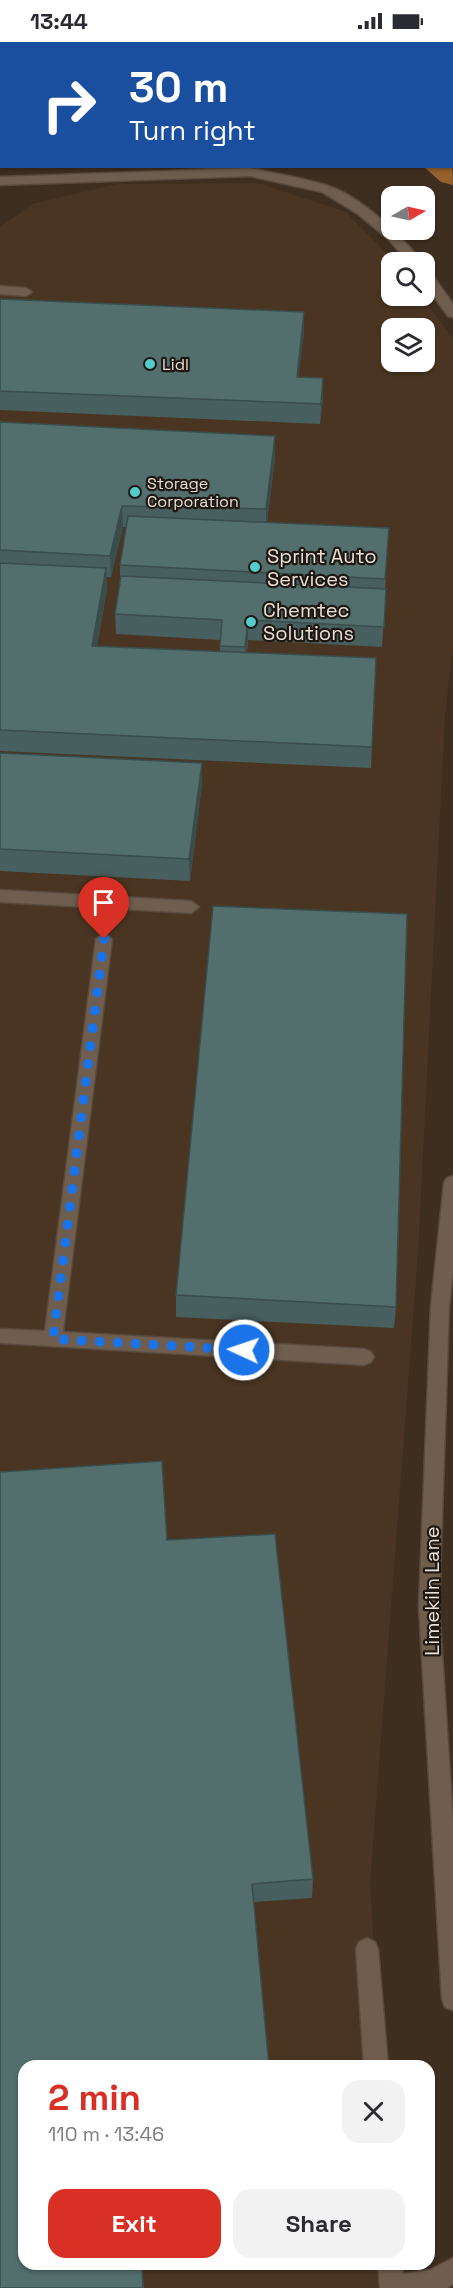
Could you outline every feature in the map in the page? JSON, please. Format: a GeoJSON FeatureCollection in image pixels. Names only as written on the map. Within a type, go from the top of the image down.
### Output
{"type":"FeatureCollection","features":[{"type":"Feature","properties":{"kind":"street"},"geometry":{"type":"LineString","coordinates":[[0,181],[250,172],[326,189],[362,211],[392,236],[407,252]]}},
{"type":"Feature","properties":{"kind":"street"},"geometry":{"type":"LineString","coordinates":[[435,288],[453,313]]}},
{"type":"Feature","properties":{"kind":"street"},"geometry":{"type":"LineString","coordinates":[[0,290],[26,292]]}},
{"type":"Feature","properties":{"kind":"street"},"geometry":{"type":"LineString","coordinates":[[0,896],[191,907]]}},
{"type":"Feature","properties":{"kind":"street"},"geometry":{"type":"LineString","coordinates":[[53,1339],[104,939]]}},
{"type":"Feature","properties":{"kind":"street","name":"Limekiln Lane"},"geometry":{"type":"LineString","coordinates":[[453,1183],[440,1306],[429,1607],[453,1999]]}},
{"type":"Feature","properties":{"kind":"street"},"geometry":{"type":"LineString","coordinates":[[0,1336],[364,1357]]}},
{"type":"Feature","properties":{"kind":"street"},"geometry":{"type":"LineString","coordinates":[[367,1949],[376,2060]]}},
{"type":"Feature","properties":{"kind":"street"},"geometry":{"type":"LineString","coordinates":[[391,2270],[393,2288],[434,2282],[453,2270]]}},
{"type":"Feature","properties":{"kind":"shaded area"},"geometry":{"type":"Polygon","coordinates":[[[258,183],[346,212],[385,252],[381,252],[381,306],[428,306],[453,339],[453,646],[445,716],[418,1252],[370,1883],[381,2060],[18,2060],[18,2270],[393,2270],[394,2288],[0,2288],[0,227],[32,204],[117,184],[258,183]]]}},
{"type":"Feature","properties":{"kind":"building","name":"Lidl"},"geometry":{"type":"Polygon","coordinates":[[[0,299],[304,312],[297,377],[323,378],[321,404],[0,391],[0,299]]]}},
{"type":"Feature","properties":{"kind":"building","name":"Storage Corporation"},"geometry":{"type":"Polygon","coordinates":[[[0,422],[275,436],[266,509],[122,506],[110,556],[0,550],[0,422]]]}},
{"type":"Feature","properties":{"kind":"building"},"geometry":{"type":"Polygon","coordinates":[[[128,516],[389,528],[385,579],[120,565],[128,516]]]}},
{"type":"Feature","properties":{"kind":"building"},"geometry":{"type":"Polygon","coordinates":[[[0,563],[106,568],[92,646],[376,658],[372,747],[0,730],[0,563]]]}},
{"type":"Feature","properties":{"kind":"building"},"geometry":{"type":"Polygon","coordinates":[[[121,576],[386,589],[384,627],[248,620],[245,647],[220,646],[222,620],[115,614],[121,576]]]}},
{"type":"Feature","properties":{"kind":"building"},"geometry":{"type":"Polygon","coordinates":[[[0,753],[202,763],[189,859],[0,849],[0,753]]]}},
{"type":"Feature","properties":{"kind":"building"},"geometry":{"type":"Polygon","coordinates":[[[213,906],[407,914],[396,1307],[176,1295],[213,906]]]}},
{"type":"Feature","properties":{"kind":"building"},"geometry":{"type":"Polygon","coordinates":[[[162,1461],[167,1540],[275,1534],[313,1879],[252,1884],[268,2060],[18,2060],[18,2270],[142,2270],[143,2288],[0,2288],[0,1472],[162,1461]]]}},
{"type":"Feature","properties":{"kind":"waterway"},"geometry":{"type":"LineString","coordinates":[[443,168],[453,175]]}},
{"type":"Feature","properties":{"kind":"place","name":"Lidl"},"geometry":{"type":"Point","coordinates":[150,364]}},
{"type":"Feature","properties":{"kind":"place","name":"Storage Corporation"},"geometry":{"type":"Point","coordinates":[135,492]}},
{"type":"Feature","properties":{"kind":"place","name":"Sprint Auto Services"},"geometry":{"type":"Point","coordinates":[255,567]}},
{"type":"Feature","properties":{"kind":"place","name":"Chemtec Solutions"},"geometry":{"type":"Point","coordinates":[251,622]}},
{"type":"Feature","properties":{"kind":"route"},"geometry":{"type":"LineString","coordinates":[[104,939],[53,1339],[244,1350]]}}]}
